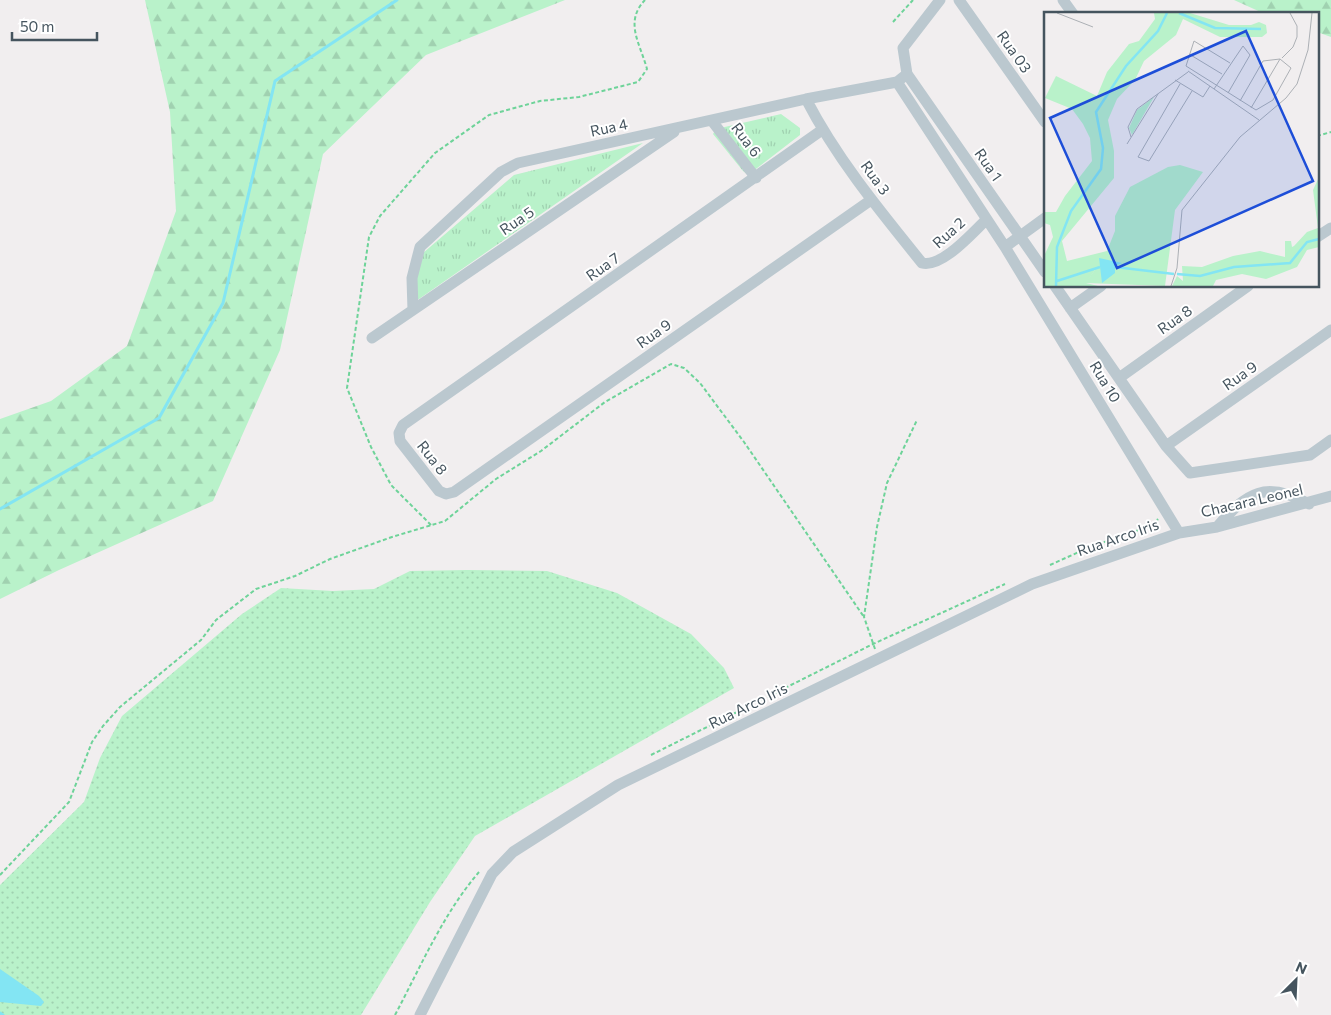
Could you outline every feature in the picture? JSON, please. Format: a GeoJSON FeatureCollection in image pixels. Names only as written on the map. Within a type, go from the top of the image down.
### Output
{"type":"FeatureCollection","features":[{"type":"Feature","properties":{"kind":"street","name":"Rua 1"},"geometry":{"type":"LineString","coordinates":[[940,0],[903,48],[907,74],[1044,271]]}},
{"type":"Feature","properties":{"kind":"street","name":"Rua 03"},"geometry":{"type":"LineString","coordinates":[[958,0],[1044,121]]}},
{"type":"Feature","properties":{"kind":"street"},"geometry":{"type":"LineString","coordinates":[[1063,0],[1072,12]]}},
{"type":"Feature","properties":{"kind":"street"},"geometry":{"type":"LineString","coordinates":[[897,82],[907,74]]}},
{"type":"Feature","properties":{"kind":"street","name":"Rua 1"},"geometry":{"type":"LineString","coordinates":[[897,82],[1005,247]]}},
{"type":"Feature","properties":{"kind":"street","name":"Rua 4"},"geometry":{"type":"LineString","coordinates":[[413,310],[412,278],[420,246],[501,172],[518,163],[806,98],[897,82]]}},
{"type":"Feature","properties":{"kind":"street","name":"Rua 3"},"geometry":{"type":"LineString","coordinates":[[806,98],[822,130],[871,200],[922,263],[930,265]]}},
{"type":"Feature","properties":{"kind":"street","name":"Rua 6"},"geometry":{"type":"LineString","coordinates":[[712,120],[756,178]]}},
{"type":"Feature","properties":{"kind":"street","name":"Rua 5"},"geometry":{"type":"LineString","coordinates":[[372,338],[679,128]]}},
{"type":"Feature","properties":{"kind":"street","name":"Rua 7"},"geometry":{"type":"LineString","coordinates":[[401,428],[822,130]]}},
{"type":"Feature","properties":{"kind":"street","name":"Rua 9"},"geometry":{"type":"LineString","coordinates":[[454,492],[871,200]]}},
{"type":"Feature","properties":{"kind":"street"},"geometry":{"type":"LineString","coordinates":[[1005,247],[1044,219]]}},
{"type":"Feature","properties":{"kind":"street","name":"Rua 2"},"geometry":{"type":"LineString","coordinates":[[930,265],[940,262],[986,220]]}},
{"type":"Feature","properties":{"kind":"street"},"geometry":{"type":"LineString","coordinates":[[1318,237],[1331,228]]}},
{"type":"Feature","properties":{"kind":"street","name":"Rua 10"},"geometry":{"type":"LineString","coordinates":[[1005,247],[1179,533]]}},
{"type":"Feature","properties":{"kind":"street"},"geometry":{"type":"LineString","coordinates":[[1055,288],[1166,446],[1190,473],[1310,455],[1331,440]]}},
{"type":"Feature","properties":{"kind":"street"},"geometry":{"type":"LineString","coordinates":[[1070,308],[1097,288]]}},
{"type":"Feature","properties":{"kind":"street","name":"Rua 8"},"geometry":{"type":"LineString","coordinates":[[1119,378],[1245,288]]}},
{"type":"Feature","properties":{"kind":"street","name":"Rua 9"},"geometry":{"type":"LineString","coordinates":[[1166,446],[1331,330]]}},
{"type":"Feature","properties":{"kind":"street","name":"Rua 8"},"geometry":{"type":"LineString","coordinates":[[401,428],[400,441],[438,491],[446,494],[454,492]]}},
{"type":"Feature","properties":{"kind":"street"},"geometry":{"type":"LineString","coordinates":[[1217,527],[1232,509],[1247,498],[1264,491],[1283,492],[1309,504]]}},
{"type":"Feature","properties":{"kind":"street","name":"Chacara Leonel"},"geometry":{"type":"LineString","coordinates":[[1179,533],[1217,527],[1309,504],[1331,496]]}},
{"type":"Feature","properties":{"kind":"street","name":"Rua Arco Iris"},"geometry":{"type":"LineString","coordinates":[[420,1015],[492,874],[513,852],[618,786],[1032,584],[1179,533]]}},
{"type":"Feature","properties":{"kind":"path"},"geometry":{"type":"LineString","coordinates":[[431,525],[391,484],[371,447],[347,388],[370,237],[380,216],[435,153],[489,115],[540,101],[579,97],[638,82],[647,69],[633,27],[638,8],[645,0]]}},
{"type":"Feature","properties":{"kind":"path"},"geometry":{"type":"LineString","coordinates":[[893,22],[913,0]]}},
{"type":"Feature","properties":{"kind":"path"},"geometry":{"type":"LineString","coordinates":[[1318,136],[1331,132]]}},
{"type":"Feature","properties":{"kind":"path"},"geometry":{"type":"LineString","coordinates":[[0,875],[69,802],[86,757],[103,726],[120,707],[201,640],[216,620],[256,590],[295,576],[330,559],[445,521],[496,479],[540,451],[605,402],[671,364],[684,368],[700,383],[864,617],[878,658]]}},
{"type":"Feature","properties":{"kind":"path"},"geometry":{"type":"LineString","coordinates":[[864,617],[877,527],[887,483],[917,420]]}},
{"type":"Feature","properties":{"kind":"green space"},"geometry":{"type":"Polygon","coordinates":[[[145,0],[565,0],[426,55],[323,154],[280,350],[213,501],[59,570],[0,599],[0,419],[51,401],[127,346],[176,211],[170,112],[145,0]]]}},
{"type":"Feature","properties":{"kind":"green space"},"geometry":{"type":"Polygon","coordinates":[[[1234,0],[1331,0],[1331,37],[1318,32],[1318,12],[1261,12],[1234,0]]]}},
{"type":"Feature","properties":{"kind":"green space"},"geometry":{"type":"Polygon","coordinates":[[[781,114],[800,128],[800,135],[748,175],[713,134],[716,129],[781,114]]]}},
{"type":"Feature","properties":{"kind":"green space"},"geometry":{"type":"Polygon","coordinates":[[[643,143],[419,299],[415,299],[415,285],[423,253],[514,175],[643,143]]]}},
{"type":"Feature","properties":{"kind":"green space"},"geometry":{"type":"Polygon","coordinates":[[[410,571],[547,571],[617,593],[691,634],[724,668],[734,688],[475,836],[430,902],[361,1015],[0,1015],[0,885],[84,802],[100,758],[122,716],[242,614],[281,588],[333,591],[374,589],[410,571]]]}},
{"type":"Feature","properties":{"kind":"water"},"geometry":{"type":"Polygon","coordinates":[[[0,969],[39,996],[44,1002],[41,1006],[0,1002],[0,969]]]}},
{"type":"Feature","properties":{"kind":"waterway"},"geometry":{"type":"LineString","coordinates":[[0,509],[159,418],[223,303],[275,81],[397,0]]}}]}
